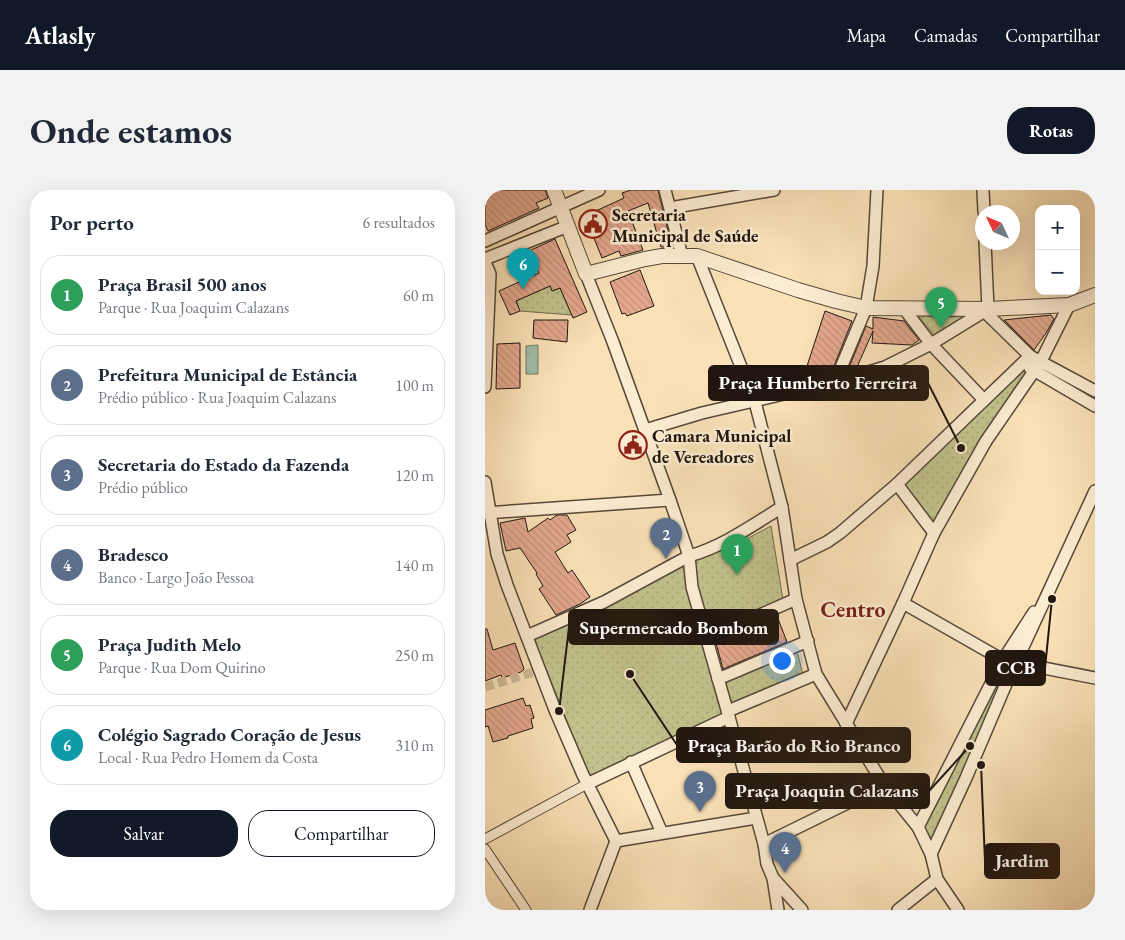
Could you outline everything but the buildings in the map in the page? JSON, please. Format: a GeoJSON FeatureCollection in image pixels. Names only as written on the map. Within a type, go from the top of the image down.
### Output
{"type":"FeatureCollection","features":[{"type":"Feature","properties":{"kind":"street"},"geometry":{"type":"LineString","coordinates":[[554,190],[613,342],[689,556],[692,587],[764,844],[767,864],[773,878],[778,910]]}},
{"type":"Feature","properties":{"kind":"street"},"geometry":{"type":"LineString","coordinates":[[485,241],[599,190]]}},
{"type":"Feature","properties":{"kind":"street"},"geometry":{"type":"LineString","coordinates":[[665,190],[682,256]]}},
{"type":"Feature","properties":{"kind":"street"},"geometry":{"type":"LineString","coordinates":[[670,208],[774,190]]}},
{"type":"Feature","properties":{"kind":"street"},"geometry":{"type":"LineString","coordinates":[[835,382],[866,308],[873,266],[877,190]]}},
{"type":"Feature","properties":{"kind":"street"},"geometry":{"type":"LineString","coordinates":[[983,190],[984,205]]}},
{"type":"Feature","properties":{"kind":"street"},"geometry":{"type":"LineString","coordinates":[[485,387],[489,274],[485,261],[567,226]]}},
{"type":"Feature","properties":{"kind":"street"},"geometry":{"type":"LineString","coordinates":[[985,250],[987,311],[1026,360],[1095,391]]}},
{"type":"Feature","properties":{"kind":"street"},"geometry":{"type":"LineString","coordinates":[[697,256],[755,402],[782,507],[796,599],[816,674],[884,785],[918,827],[931,854],[937,879],[958,910]]}},
{"type":"Feature","properties":{"kind":"street"},"geometry":{"type":"LineString","coordinates":[[586,274],[645,259],[697,256],[836,302],[866,308],[905,310],[987,311],[1069,305],[1095,295]]}},
{"type":"Feature","properties":{"kind":"street"},"geometry":{"type":"LineString","coordinates":[[846,724],[934,533],[986,442],[1038,366],[1069,305]]}},
{"type":"Feature","properties":{"kind":"street"},"geometry":{"type":"LineString","coordinates":[[905,310],[931,344],[984,400]]}},
{"type":"Feature","properties":{"kind":"street"},"geometry":{"type":"LineString","coordinates":[[645,430],[702,413],[755,402],[885,368],[987,311]]}},
{"type":"Feature","properties":{"kind":"street"},"geometry":{"type":"LineString","coordinates":[[790,560],[827,542],[840,533],[897,484],[1026,360]]}},
{"type":"Feature","properties":{"kind":"street"},"geometry":{"type":"LineString","coordinates":[[1038,366],[1095,406]]}},
{"type":"Feature","properties":{"kind":"street"},"geometry":{"type":"LineString","coordinates":[[485,482],[487,512],[507,585],[555,710],[587,784],[617,841],[589,910]]}},
{"type":"Feature","properties":{"kind":"street"},"geometry":{"type":"LineString","coordinates":[[897,484],[934,533]]}},
{"type":"Feature","properties":{"kind":"street"},"geometry":{"type":"LineString","coordinates":[[931,854],[1095,491]]}},
{"type":"Feature","properties":{"kind":"street"},"geometry":{"type":"LineString","coordinates":[[487,512],[670,500]]}},
{"type":"Feature","properties":{"kind":"street"},"geometry":{"type":"LineString","coordinates":[[527,636],[604,602],[689,556],[700,553],[729,538],[782,507]]}},
{"type":"Feature","properties":{"kind":"street"},"geometry":{"type":"LineString","coordinates":[[918,827],[1003,660],[1051,588]]}},
{"type":"Feature","properties":{"kind":"street"},"geometry":{"type":"LineString","coordinates":[[706,639],[796,599]]}},
{"type":"Feature","properties":{"kind":"street"},"geometry":{"type":"LineString","coordinates":[[903,603],[1003,660],[1095,678]]}},
{"type":"Feature","properties":{"kind":"street"},"geometry":{"type":"LineString","coordinates":[[718,679],[808,641]]}},
{"type":"Feature","properties":{"kind":"street"},"geometry":{"type":"LineString","coordinates":[[485,839],[631,762],[670,746],[728,714],[816,674]]}},
{"type":"Feature","properties":{"kind":"street"},"geometry":{"type":"LineString","coordinates":[[631,762],[662,833]]}},
{"type":"Feature","properties":{"kind":"street"},"geometry":{"type":"LineString","coordinates":[[764,844],[884,785]]}},
{"type":"Feature","properties":{"kind":"street"},"geometry":{"type":"LineString","coordinates":[[617,841],[756,818]]}},
{"type":"Feature","properties":{"kind":"street"},"geometry":{"type":"LineString","coordinates":[[485,849],[526,910]]}},
{"type":"Feature","properties":{"kind":"street"},"geometry":{"type":"LineString","coordinates":[[773,878],[802,910]]}},
{"type":"Feature","properties":{"kind":"street"},"geometry":{"type":"LineString","coordinates":[[898,910],[937,879]]}},
{"type":"Feature","properties":{"kind":"green space"},"geometry":{"type":"Polygon","coordinates":[[[550,286],[553,291],[560,288],[572,315],[520,311],[516,301],[550,286]]]}},
{"type":"Feature","properties":{"kind":"green space"},"geometry":{"type":"Polygon","coordinates":[[[918,316],[969,317],[937,338],[918,316]]]}},
{"type":"Feature","properties":{"kind":"green space"},"geometry":{"type":"Polygon","coordinates":[[[1023,363],[1035,367],[935,534],[891,487],[1023,363]]]}},
{"type":"Feature","properties":{"kind":"green space"},"geometry":{"type":"Polygon","coordinates":[[[771,526],[783,600],[710,632],[691,560],[737,544],[771,526]]]}},
{"type":"Feature","properties":{"kind":"green space"},"geometry":{"type":"Polygon","coordinates":[[[683,565],[702,640],[724,713],[589,776],[534,639],[608,606],[683,565]]]}},
{"type":"Feature","properties":{"kind":"green space"},"geometry":{"type":"Polygon","coordinates":[[[795,653],[798,655],[805,683],[769,700],[733,713],[723,680],[795,653]]]}},
{"type":"Feature","properties":{"kind":"green space"},"geometry":{"type":"Polygon","coordinates":[[[1004,665],[1011,667],[933,843],[923,824],[1004,665]]]}},
{"type":"Feature","properties":{"kind":"water"},"geometry":{"type":"Polygon","coordinates":[[[538,345],[538,374],[526,374],[526,346],[538,345]]]}},
{"type":"Feature","properties":{"kind":"tunnel"},"geometry":{"type":"LineString","coordinates":[[485,687],[540,670]]}},
{"type":"Feature","properties":{"kind":"place","name":"Secretaria Municipal de Saúde"},"geometry":{"type":"Point","coordinates":[593,224]}},
{"type":"Feature","properties":{"kind":"place","name":"Colégio Sagrado Coração de Jesus"},"geometry":{"type":"Point","coordinates":[523,289]}},
{"type":"Feature","properties":{"kind":"place","name":"Praça Judith Melo"},"geometry":{"type":"Point","coordinates":[941,328]}},
{"type":"Feature","properties":{"kind":"place","name":"Camara Municipal de Vereadores"},"geometry":{"type":"Point","coordinates":[633,445]}},
{"type":"Feature","properties":{"kind":"place","name":"Praça Humberto Ferreira"},"geometry":{"type":"Point","coordinates":[961,448]}},
{"type":"Feature","properties":{"kind":"place","name":"Prefeitura Municipal de Estância"},"geometry":{"type":"Point","coordinates":[666,559]}},
{"type":"Feature","properties":{"kind":"place","name":"Praça Brasil 500 anos"},"geometry":{"type":"Point","coordinates":[737,575]}},
{"type":"Feature","properties":{"kind":"place","name":"CCB"},"geometry":{"type":"Point","coordinates":[1052,599]}},
{"type":"Feature","properties":{"kind":"place","name":"Praça Barão do Rio Branco"},"geometry":{"type":"Point","coordinates":[630,674]}},
{"type":"Feature","properties":{"kind":"place","name":"Supermercado Bombom"},"geometry":{"type":"Point","coordinates":[559,711]}},
{"type":"Feature","properties":{"kind":"place","name":"Praça Joaquin Calazans"},"geometry":{"type":"Point","coordinates":[970,746]}},
{"type":"Feature","properties":{"kind":"place","name":"Jardim"},"geometry":{"type":"Point","coordinates":[981,765]}},
{"type":"Feature","properties":{"kind":"place","name":"Secretaria do Estado da Fazenda"},"geometry":{"type":"Point","coordinates":[700,812]}},
{"type":"Feature","properties":{"kind":"place","name":"Bradesco"},"geometry":{"type":"Point","coordinates":[785,873]}},
{"type":"Feature","properties":{"kind":"district","name":"Centro"},"geometry":{"type":"Point","coordinates":[853,609]}}]}
